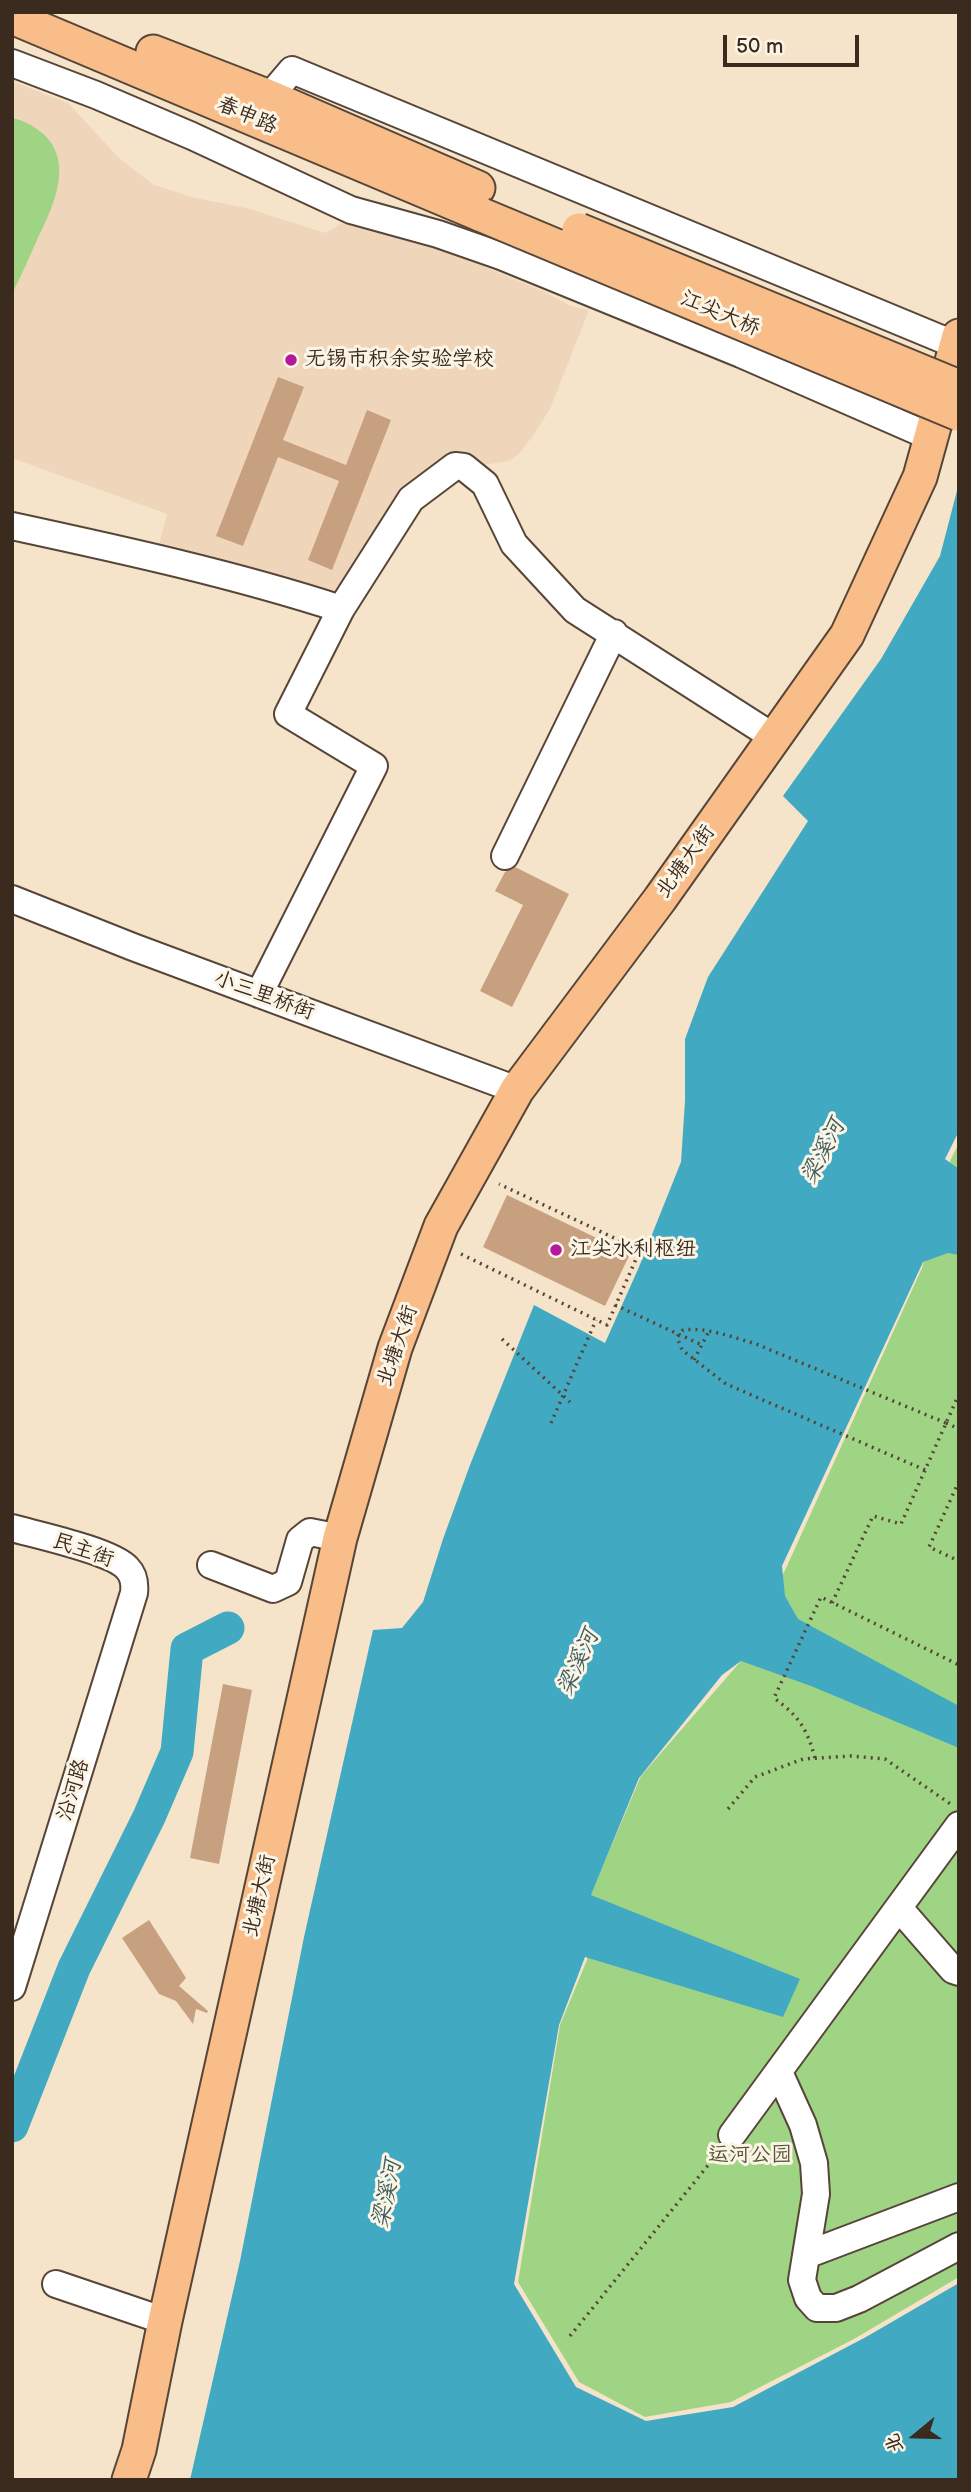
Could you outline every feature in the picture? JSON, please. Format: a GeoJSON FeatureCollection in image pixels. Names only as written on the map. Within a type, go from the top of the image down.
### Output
{"type":"FeatureCollection","features":[{"type":"Feature","properties":{"kind":"main road","name":"春申路"},"geometry":{"type":"LineString","coordinates":[[52,12],[263,108],[488,204]]}},
{"type":"Feature","properties":{"kind":"main road","name":"春申路"},"geometry":{"type":"LineString","coordinates":[[12,17],[263,108]]}},
{"type":"Feature","properties":{"kind":"main road","name":"江尖大桥"},"geometry":{"type":"LineString","coordinates":[[488,204],[959,387]]}},
{"type":"Feature","properties":{"kind":"main road","name":"江尖大桥"},"geometry":{"type":"LineString","coordinates":[[488,204],[959,414]]}},
{"type":"Feature","properties":{"kind":"main road","name":"北塘大街"},"geometry":{"type":"LineString","coordinates":[[129,2480],[139,2450],[165,2321],[340,1538],[396,1349],[442,1226],[517,1090],[660,899],[847,635],[920,477],[957,341]]}},
{"type":"Feature","properties":{"kind":"street"},"geometry":{"type":"LineString","coordinates":[[12,63],[192,136],[351,210],[438,234],[501,256],[741,354],[931,437]]}},
{"type":"Feature","properties":{"kind":"street"},"geometry":{"type":"LineString","coordinates":[[263,108],[292,71],[957,341]]}},
{"type":"Feature","properties":{"kind":"street"},"geometry":{"type":"LineString","coordinates":[[259,994],[374,766],[288,714],[341,609],[411,499],[455,466],[464,467],[485,484],[514,544],[575,610],[775,738]]}},
{"type":"Feature","properties":{"kind":"street"},"geometry":{"type":"LineString","coordinates":[[12,526],[167,560],[294,593],[341,609]]}},
{"type":"Feature","properties":{"kind":"street"},"geometry":{"type":"LineString","coordinates":[[505,856],[614,633]]}},
{"type":"Feature","properties":{"kind":"street","name":"小三里桥街"},"geometry":{"type":"LineString","coordinates":[[12,899],[517,1090]]}},
{"type":"Feature","properties":{"kind":"street","name":"民主街"},"geometry":{"type":"LineString","coordinates":[[12,1528],[109,1557],[127,1567],[135,1582],[134,1594]]}},
{"type":"Feature","properties":{"kind":"street"},"geometry":{"type":"LineString","coordinates":[[211,1565],[273,1589],[288,1583],[300,1539],[310,1532],[340,1538]]}},
{"type":"Feature","properties":{"kind":"street","name":"沿河路"},"geometry":{"type":"LineString","coordinates":[[12,1987],[134,1594]]}},
{"type":"Feature","properties":{"kind":"street"},"geometry":{"type":"LineString","coordinates":[[732,2135],[959,1825]]}},
{"type":"Feature","properties":{"kind":"street"},"geometry":{"type":"LineString","coordinates":[[898,1908],[953,1970],[959,1972]]}},
{"type":"Feature","properties":{"kind":"street"},"geometry":{"type":"LineString","coordinates":[[779,2072],[803,2125],[814,2163],[816,2194],[802,2280],[808,2298],[817,2308],[836,2308],[859,2299],[959,2246]]}},
{"type":"Feature","properties":{"kind":"street"},"geometry":{"type":"LineString","coordinates":[[806,2256],[959,2197]]}},
{"type":"Feature","properties":{"kind":"street"},"geometry":{"type":"LineString","coordinates":[[56,2284],[165,2321]]}},
{"type":"Feature","properties":{"kind":"path"},"geometry":{"type":"LineString","coordinates":[[461,1254],[607,1325],[640,1250],[499,1184]]}},
{"type":"Feature","properties":{"kind":"path"},"geometry":{"type":"LineString","coordinates":[[615,1305],[702,1345]]}},
{"type":"Feature","properties":{"kind":"path"},"geometry":{"type":"LineString","coordinates":[[551,1423],[596,1320]]}},
{"type":"Feature","properties":{"kind":"path"},"geometry":{"type":"LineString","coordinates":[[925,1470],[726,1384],[682,1350],[677,1337],[682,1330],[709,1331],[768,1349],[959,1429]]}},
{"type":"Feature","properties":{"kind":"path"},"geometry":{"type":"LineString","coordinates":[[694,1360],[709,1331]]}},
{"type":"Feature","properties":{"kind":"path"},"geometry":{"type":"LineString","coordinates":[[502,1339],[570,1402]]}},
{"type":"Feature","properties":{"kind":"path"},"geometry":{"type":"LineString","coordinates":[[832,1603],[873,1516],[901,1524],[959,1394]]}},
{"type":"Feature","properties":{"kind":"path"},"geometry":{"type":"LineString","coordinates":[[959,1481],[929,1547],[959,1561]]}},
{"type":"Feature","properties":{"kind":"path"},"geometry":{"type":"LineString","coordinates":[[815,1758],[809,1737],[793,1711],[774,1698],[821,1597],[959,1665]]}},
{"type":"Feature","properties":{"kind":"path"},"geometry":{"type":"LineString","coordinates":[[728,1809],[755,1777],[803,1759],[851,1756],[885,1759],[959,1810]]}},
{"type":"Feature","properties":{"kind":"path"},"geometry":{"type":"LineString","coordinates":[[570,2336],[732,2135]]}},
{"type":"Feature","properties":{"kind":"shaded area","name":"无锡市积余实验学校"},"geometry":{"type":"Polygon","coordinates":[[[12,81],[68,103],[120,159],[154,185],[195,198],[247,208],[325,233],[347,220],[363,216],[545,292],[571,306],[589,310],[550,409],[532,437],[519,454],[509,461],[474,466],[405,491],[386,511],[355,585],[332,599],[158,549],[167,514],[12,458],[12,81]]]}},
{"type":"Feature","properties":{"kind":"green space"},"geometry":{"type":"Polygon","coordinates":[[[12,118],[34,127],[52,144],[59,170],[55,199],[12,294],[12,118]]]}},
{"type":"Feature","properties":{"kind":"green space","name":"运河公园"},"geometry":{"type":"Polygon","coordinates":[[[959,1143],[959,2277],[854,2339],[731,2402],[645,2417],[579,2382],[518,2282],[560,2025],[587,1960],[591,1894],[641,1776],[741,1661],[922,1268],[951,1159],[959,1143]]]}},
{"type":"Feature","properties":{"kind":"water","name":"梁溪河"},"geometry":{"type":"Polygon","coordinates":[[[959,483],[959,1131],[945,1159],[959,1169],[959,1255],[948,1253],[923,1262],[782,1566],[785,1596],[798,1619],[959,1706],[959,1748],[811,1686],[741,1661],[722,1675],[639,1778],[591,1895],[800,1979],[783,2017],[585,1957],[559,2025],[514,2284],[576,2387],[646,2421],[733,2407],[866,2337],[959,2283],[959,2480],[190,2480],[240,2261],[304,1937],[373,1630],[402,1628],[423,1602],[470,1465],[534,1305],[605,1343],[681,1162],[685,1039],[708,977],[808,821],[783,796],[881,659],[940,556],[959,483]]]}},
{"type":"Feature","properties":{"kind":"building"},"geometry":{"type":"Polygon","coordinates":[[[278,377],[304,387],[283,440],[346,465],[367,410],[391,420],[332,570],[308,560],[339,481],[278,457],[243,546],[216,536],[278,377]]]}},
{"type":"Feature","properties":{"kind":"building"},"geometry":{"type":"Polygon","coordinates":[[[515,867],[569,894],[512,1007],[480,991],[523,905],[495,891],[505,872],[515,867]]]}},
{"type":"Feature","properties":{"kind":"building","name":"江尖水利枢纽"},"geometry":{"type":"Polygon","coordinates":[[[507,1195],[630,1254],[605,1306],[483,1247],[507,1195]]]}},
{"type":"Feature","properties":{"kind":"building"},"geometry":{"type":"Polygon","coordinates":[[[223,1684],[252,1690],[219,1864],[190,1858],[223,1684]]]}},
{"type":"Feature","properties":{"kind":"building"},"geometry":{"type":"Polygon","coordinates":[[[149,1920],[186,1978],[179,1986],[208,2011],[207,2013],[196,2009],[193,2024],[176,2001],[159,1994],[122,1938],[149,1920]]]}},
{"type":"Feature","properties":{"kind":"waterway"},"geometry":{"type":"LineString","coordinates":[[12,2126],[74,1968],[149,1817],[177,1752],[187,1649],[228,1628]]}},
{"type":"Feature","properties":{"kind":"place","name":"无锡市积余实验学校"},"geometry":{"type":"Point","coordinates":[291,360]}},
{"type":"Feature","properties":{"kind":"place","name":"江尖水利枢纽"},"geometry":{"type":"Point","coordinates":[556,1250]}}]}
